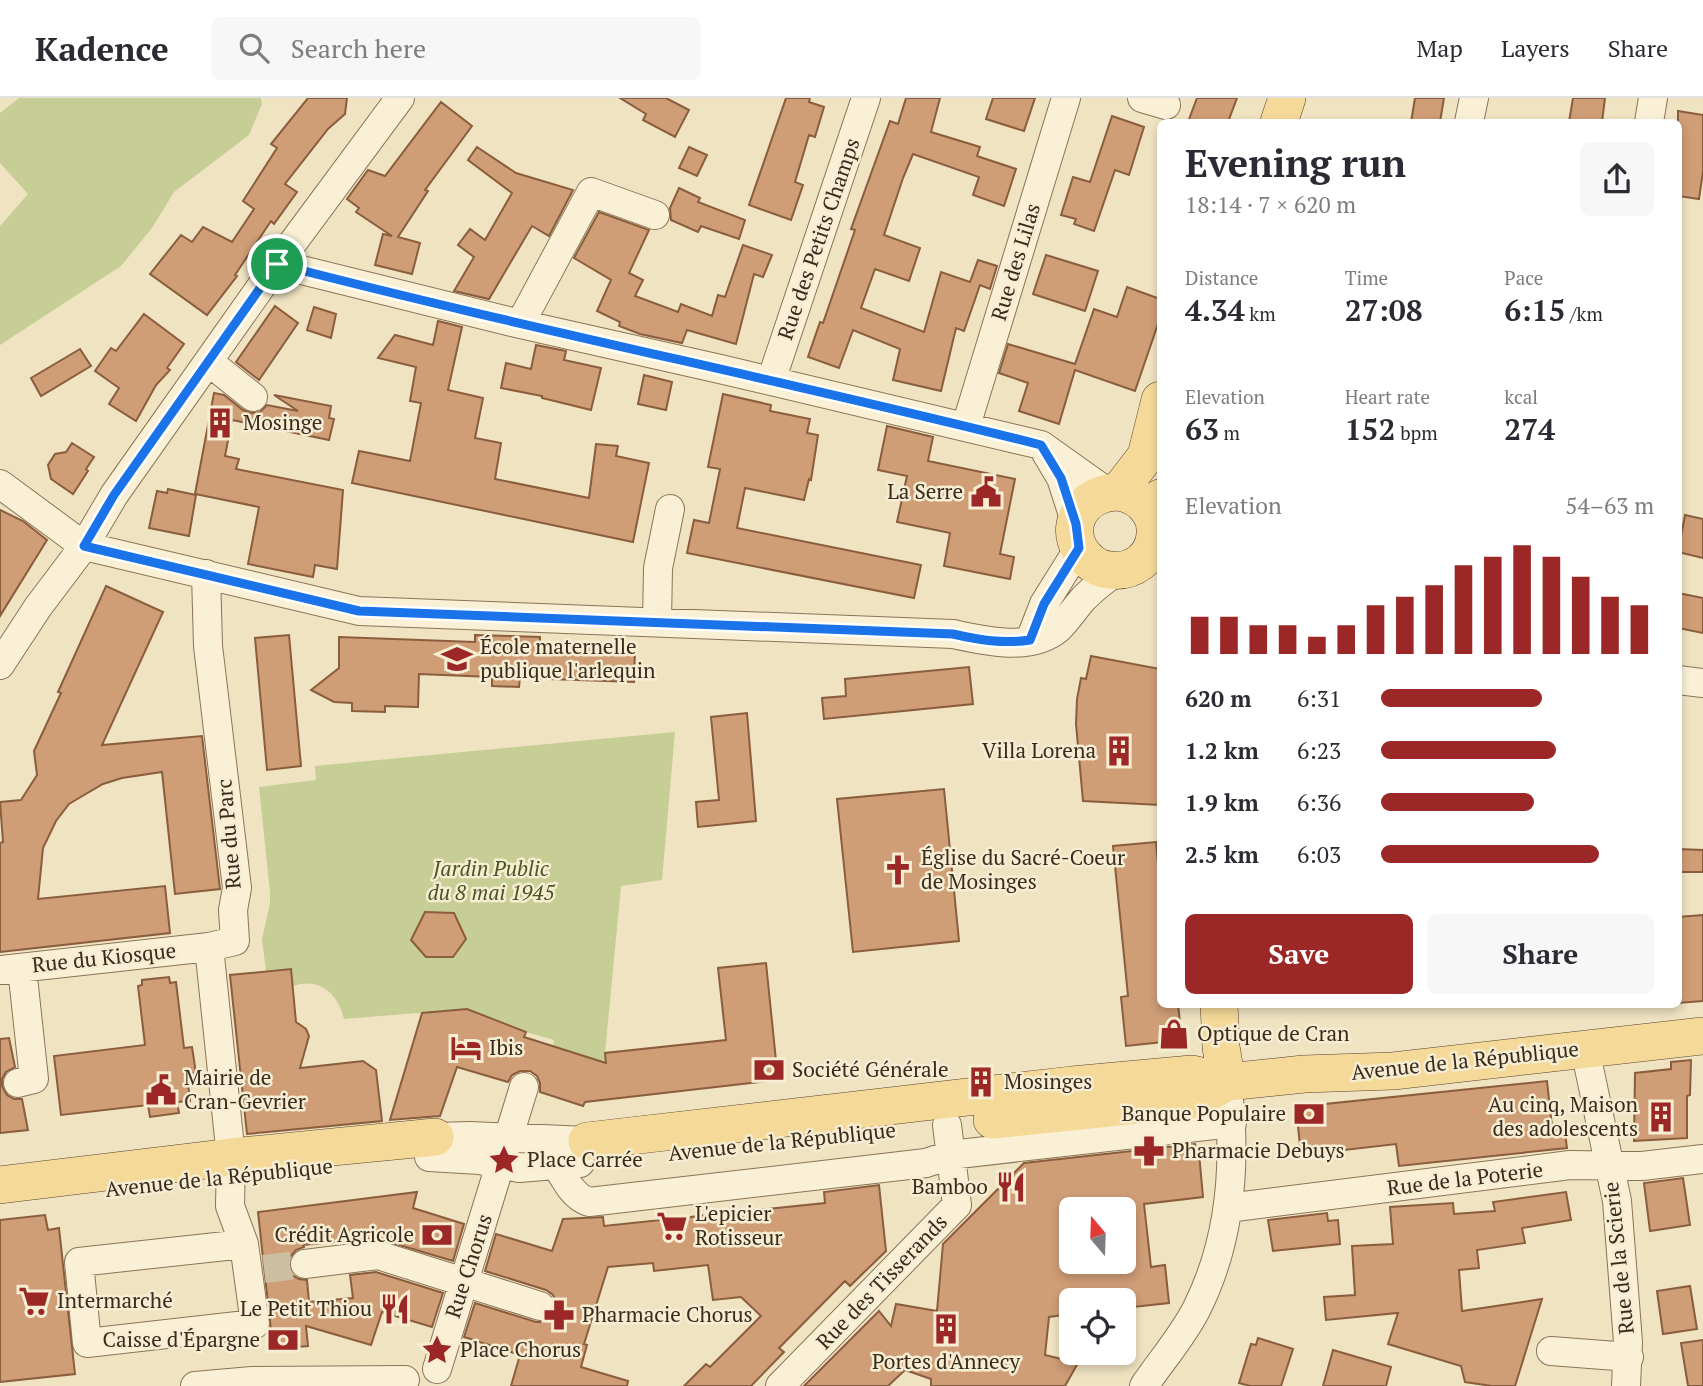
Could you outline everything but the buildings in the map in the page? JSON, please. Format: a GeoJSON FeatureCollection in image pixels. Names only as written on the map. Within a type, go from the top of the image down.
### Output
{"type":"FeatureCollection","features":[{"type":"Feature","properties":{"kind":"main road"},"geometry":{"type":"LineString","coordinates":[[1280,119],[1287,98]]}},
{"type":"Feature","properties":{"kind":"main road"},"geometry":{"type":"LineString","coordinates":[[1157,412],[1146,456],[1113,491],[1087,503],[1077,536],[1085,558],[1095,565],[1136,573],[1154,543],[1157,527]]}},
{"type":"Feature","properties":{"kind":"main road"},"geometry":{"type":"LineString","coordinates":[[1113,491],[1141,500],[1157,521]]}},
{"type":"Feature","properties":{"kind":"main road"},"geometry":{"type":"LineString","coordinates":[[1219,1008],[1221,1047],[1227,1082]]}},
{"type":"Feature","properties":{"kind":"main road","name":"Avenue de la République"},"geometry":{"type":"LineString","coordinates":[[575,1157],[1072,1085],[1192,1074],[1227,1082],[1304,1074],[1393,1071],[1703,1036]]}},
{"type":"Feature","properties":{"kind":"main road","name":"Avenue de la République"},"geometry":{"type":"LineString","coordinates":[[575,1157],[948,1140],[1196,1099],[1227,1082]]}},
{"type":"Feature","properties":{"kind":"main road","name":"Avenue de la République"},"geometry":{"type":"LineString","coordinates":[[0,1185],[231,1167],[432,1147]]}},
{"type":"Feature","properties":{"kind":"main road","name":"Avenue de la République"},"geometry":{"type":"LineString","coordinates":[[0,1200],[231,1167]]}},
{"type":"Feature","properties":{"kind":"street"},"geometry":{"type":"LineString","coordinates":[[0,666],[38,607],[84,546],[114,495],[277,264],[400,98]]}},
{"type":"Feature","properties":{"kind":"street","name":"Rue des Petits Champs"},"geometry":{"type":"LineString","coordinates":[[771,381],[866,98]]}},
{"type":"Feature","properties":{"kind":"street","name":"Rue des Lilas"},"geometry":{"type":"LineString","coordinates":[[965,426],[1066,98]]}},
{"type":"Feature","properties":{"kind":"street"},"geometry":{"type":"LineString","coordinates":[[1470,119],[1474,98]]}},
{"type":"Feature","properties":{"kind":"street"},"geometry":{"type":"LineString","coordinates":[[1650,119],[1653,98]]}},
{"type":"Feature","properties":{"kind":"street"},"geometry":{"type":"LineString","coordinates":[[520,324],[591,191],[655,215]]}},
{"type":"Feature","properties":{"kind":"street"},"geometry":{"type":"LineString","coordinates":[[277,264],[520,324],[1041,445],[1113,491]]}},
{"type":"Feature","properties":{"kind":"street"},"geometry":{"type":"LineString","coordinates":[[209,362],[254,397]]}},
{"type":"Feature","properties":{"kind":"street"},"geometry":{"type":"LineString","coordinates":[[1030,640],[1077,536],[1061,478],[1041,445]]}},
{"type":"Feature","properties":{"kind":"street"},"geometry":{"type":"LineString","coordinates":[[0,484],[84,546],[359,611],[953,634],[995,642],[1030,640],[1056,630],[1102,581],[1136,573]]}},
{"type":"Feature","properties":{"kind":"street"},"geometry":{"type":"LineString","coordinates":[[657,622],[658,568],[670,509]]}},
{"type":"Feature","properties":{"kind":"street","name":"Rue du Parc"},"geometry":{"type":"LineString","coordinates":[[206,573],[208,646],[237,888],[233,910],[235,941],[209,947]]}},
{"type":"Feature","properties":{"kind":"street"},"geometry":{"type":"LineString","coordinates":[[953,634],[997,627],[1025,616],[1044,604]]}},
{"type":"Feature","properties":{"kind":"street"},"geometry":{"type":"LineString","coordinates":[[1682,680],[1703,683]]}},
{"type":"Feature","properties":{"kind":"street"},"geometry":{"type":"LineString","coordinates":[[209,947],[231,1167],[230,1206],[252,1262],[255,1324],[87,1343],[79,1262],[252,1262]]}},
{"type":"Feature","properties":{"kind":"street","name":"Rue du Kiosque"},"geometry":{"type":"LineString","coordinates":[[19,968],[209,947]]}},
{"type":"Feature","properties":{"kind":"street"},"geometry":{"type":"LineString","coordinates":[[18,1083],[34,1079],[19,968]]}},
{"type":"Feature","properties":{"kind":"street","name":"Rue de la Scierie"},"geometry":{"type":"LineString","coordinates":[[1585,1049],[1617,1201],[1629,1357],[1626,1386]]}},
{"type":"Feature","properties":{"kind":"street"},"geometry":{"type":"LineString","coordinates":[[1145,1386],[1199,1302],[1213,1269],[1227,1208],[1233,1152],[1227,1082]]}},
{"type":"Feature","properties":{"kind":"street","name":"Rue Chorus"},"geometry":{"type":"LineString","coordinates":[[443,1377],[464,1281],[524,1087]]}},
{"type":"Feature","properties":{"kind":"street"},"geometry":{"type":"LineString","coordinates":[[948,1140],[1232,1123]]}},
{"type":"Feature","properties":{"kind":"street","name":"Rue des Tisserands"},"geometry":{"type":"LineString","coordinates":[[780,1386],[957,1205],[948,1140]]}},
{"type":"Feature","properties":{"kind":"street","name":"Avenue de la République"},"geometry":{"type":"LineString","coordinates":[[432,1147],[575,1157]]}},
{"type":"Feature","properties":{"kind":"street","name":"Avenue de la République"},"geometry":{"type":"LineString","coordinates":[[506,1151],[519,1168],[575,1157]]}},
{"type":"Feature","properties":{"kind":"street","name":"Rue de la Poterie"},"geometry":{"type":"LineString","coordinates":[[1227,1208],[1570,1166],[1642,1166],[1703,1159]]}},
{"type":"Feature","properties":{"kind":"street"},"geometry":{"type":"LineString","coordinates":[[305,1264],[378,1255],[540,1306]]}},
{"type":"Feature","properties":{"kind":"street"},"geometry":{"type":"LineString","coordinates":[[1552,1351],[1629,1357]]}},
{"type":"Feature","properties":{"kind":"street"},"geometry":{"type":"LineString","coordinates":[[195,1386],[252,1381],[404,1383],[443,1377]]}},
{"type":"Feature","properties":{"kind":"green space"},"geometry":{"type":"Polygon","coordinates":[[[19,98],[261,98],[262,104],[249,135],[174,192],[152,228],[121,266],[0,345],[0,226],[28,194],[0,163],[0,113],[19,98]]]}},
{"type":"Feature","properties":{"kind":"green space","name":"Jardin Public du 8 mai 1945"},"geometry":{"type":"Polygon","coordinates":[[[675,732],[662,880],[621,886],[605,1053],[607,1066],[553,1046],[554,1040],[467,1009],[344,1019],[337,1002],[326,989],[311,984],[293,986],[291,969],[266,971],[262,939],[270,892],[259,787],[316,780],[315,766],[675,732]]]}},
{"type":"Feature","properties":{"kind":"tunnel"},"geometry":{"type":"LineString","coordinates":[[264,1269],[305,1264]]}},
{"type":"Feature","properties":{"kind":"place","name":"Mosinge"},"geometry":{"type":"Point","coordinates":[220,423]}},
{"type":"Feature","properties":{"kind":"place","name":"La Serre"},"geometry":{"type":"Point","coordinates":[986,492]}},
{"type":"Feature","properties":{"kind":"place","name":"École maternelle publique l'arlequin"},"geometry":{"type":"Point","coordinates":[457,659]}},
{"type":"Feature","properties":{"kind":"place","name":"Villa Lorena"},"geometry":{"type":"Point","coordinates":[1119,751]}},
{"type":"Feature","properties":{"kind":"place","name":"Église du Sacré-Coeur de Mosinges"},"geometry":{"type":"Point","coordinates":[898,870]}},
{"type":"Feature","properties":{"kind":"place","name":"Optique de Cran"},"geometry":{"type":"Point","coordinates":[1174,1034]}},
{"type":"Feature","properties":{"kind":"place","name":"Ibis"},"geometry":{"type":"Point","coordinates":[466,1048]}},
{"type":"Feature","properties":{"kind":"place","name":"Société Générale"},"geometry":{"type":"Point","coordinates":[769,1070]}},
{"type":"Feature","properties":{"kind":"place","name":"Mosinges"},"geometry":{"type":"Point","coordinates":[981,1082]}},
{"type":"Feature","properties":{"kind":"place","name":"Mairie de Cran-Gevrier"},"geometry":{"type":"Point","coordinates":[161,1090]}},
{"type":"Feature","properties":{"kind":"place","name":"Banque Populaire"},"geometry":{"type":"Point","coordinates":[1309,1114]}},
{"type":"Feature","properties":{"kind":"place","name":"Au cinq, Maison des adolescents"},"geometry":{"type":"Point","coordinates":[1661,1117]}},
{"type":"Feature","properties":{"kind":"place","name":"Pharmacie Debuys"},"geometry":{"type":"Point","coordinates":[1149,1151]}},
{"type":"Feature","properties":{"kind":"place","name":"Place Carrée"},"geometry":{"type":"Point","coordinates":[504,1160]}},
{"type":"Feature","properties":{"kind":"place","name":"Bamboo"},"geometry":{"type":"Point","coordinates":[1011,1187]}},
{"type":"Feature","properties":{"kind":"place","name":"L'epicier Rotisseur"},"geometry":{"type":"Point","coordinates":[672,1226]}},
{"type":"Feature","properties":{"kind":"place","name":"Crédit Agricole"},"geometry":{"type":"Point","coordinates":[437,1235]}},
{"type":"Feature","properties":{"kind":"place","name":"Intermarché"},"geometry":{"type":"Point","coordinates":[34,1301]}},
{"type":"Feature","properties":{"kind":"place","name":"Le Petit Thiou"},"geometry":{"type":"Point","coordinates":[395,1309]}},
{"type":"Feature","properties":{"kind":"place","name":"Pharmacie Chorus"},"geometry":{"type":"Point","coordinates":[559,1315]}},
{"type":"Feature","properties":{"kind":"place","name":"Portes d'Annecy"},"geometry":{"type":"Point","coordinates":[946,1329]}},
{"type":"Feature","properties":{"kind":"place","name":"Caisse d'Épargne"},"geometry":{"type":"Point","coordinates":[283,1340]}},
{"type":"Feature","properties":{"kind":"place","name":"Place Chorus"},"geometry":{"type":"Point","coordinates":[437,1350]}},
{"type":"Feature","properties":{"kind":"route"},"geometry":{"type":"LineString","coordinates":[[277,264],[520,324],[1041,445],[1061,478],[1071,505],[1079,548],[1044,604],[1030,640],[995,642],[953,634],[359,611],[84,546],[114,495],[277,264]]}}]}
